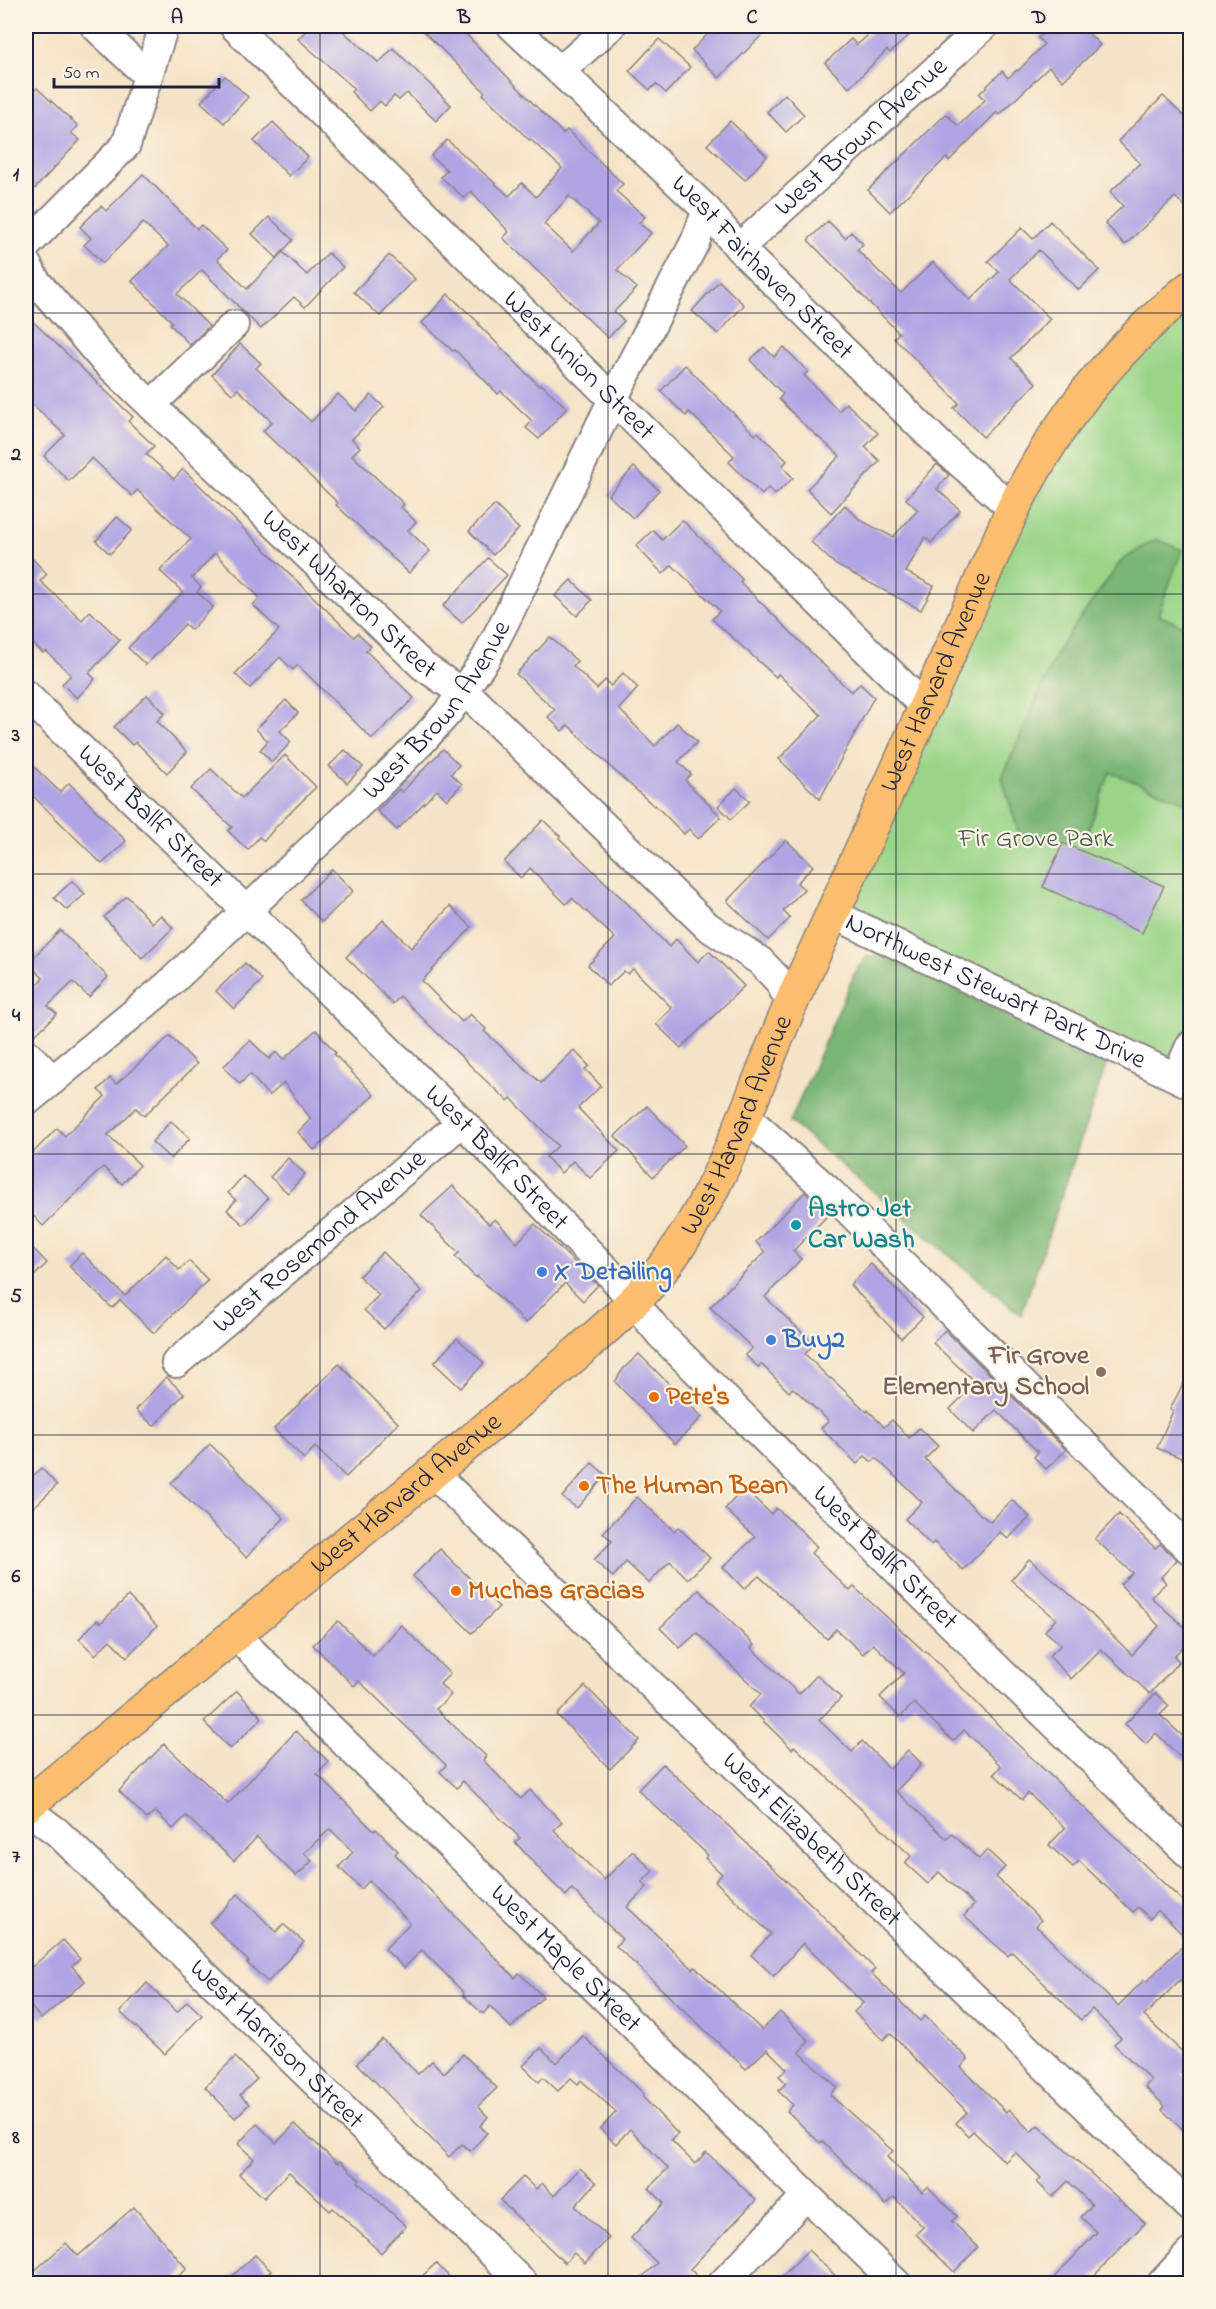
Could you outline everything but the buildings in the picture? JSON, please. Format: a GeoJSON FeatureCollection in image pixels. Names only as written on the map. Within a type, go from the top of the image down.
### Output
{"type":"FeatureCollection","features":[{"type":"Feature","properties":{"kind":"main road","name":"West Harvard Avenue"},"geometry":{"type":"LineString","coordinates":[[26,1807],[431,1471],[560,1368],[633,1302],[660,1272],[696,1216],[745,1116],[790,1004],[833,914],[1012,508],[1047,446],[1094,381],[1151,321],[1191,288]]}},
{"type":"Feature","properties":{"kind":"street"},"geometry":{"type":"LineString","coordinates":[[95,26],[147,75]]}},
{"type":"Feature","properties":{"kind":"street"},"geometry":{"type":"LineString","coordinates":[[26,246],[126,145],[164,26]]}},
{"type":"Feature","properties":{"kind":"street","name":"West Union Street"},"geometry":{"type":"LineString","coordinates":[[234,26],[925,706]]}},
{"type":"Feature","properties":{"kind":"street","name":"West Fairhaven Street"},"geometry":{"type":"LineString","coordinates":[[512,26],[707,210],[739,248],[943,448],[1012,508]]}},
{"type":"Feature","properties":{"kind":"street"},"geometry":{"type":"LineString","coordinates":[[560,71],[611,26]]}},
{"type":"Feature","properties":{"kind":"street","name":"West Brown Avenue"},"geometry":{"type":"LineString","coordinates":[[739,248],[984,26]]}},
{"type":"Feature","properties":{"kind":"street","name":"West Brown Avenue"},"geometry":{"type":"LineString","coordinates":[[26,1102],[168,985],[359,804],[423,740],[462,692],[486,658],[507,617],[614,399],[695,242],[707,210]]}},
{"type":"Feature","properties":{"kind":"street","name":"West Wharton Street"},"geometry":{"type":"LineString","coordinates":[[26,263],[36,281],[101,357],[423,666],[477,703],[707,926],[760,961],[779,981],[790,1004]]}},
{"type":"Feature","properties":{"kind":"street"},"geometry":{"type":"LineString","coordinates":[[151,405],[234,326]]}},
{"type":"Feature","properties":{"kind":"street","name":"West Ballf Street"},"geometry":{"type":"LineString","coordinates":[[26,695],[462,1122],[612,1276],[661,1335],[939,1612],[1191,1855]]}},
{"type":"Feature","properties":{"kind":"street","name":"Northwest Stewart Park Drive"},"geometry":{"type":"LineString","coordinates":[[833,914],[1112,1048],[1184,1080]]}},
{"type":"Feature","properties":{"kind":"street"},"geometry":{"type":"LineString","coordinates":[[1184,1080],[1191,1046]]}},
{"type":"Feature","properties":{"kind":"street"},"geometry":{"type":"LineString","coordinates":[[26,1053],[53,1080]]}},
{"type":"Feature","properties":{"kind":"street"},"geometry":{"type":"LineString","coordinates":[[745,1116],[831,1193],[1191,1550]]}},
{"type":"Feature","properties":{"kind":"street","name":"West Rosemond Avenue"},"geometry":{"type":"LineString","coordinates":[[176,1363],[462,1122]]}},
{"type":"Feature","properties":{"kind":"street","name":"West Elizabeth Street"},"geometry":{"type":"LineString","coordinates":[[431,1471],[1191,2207]]}},
{"type":"Feature","properties":{"kind":"street","name":"West Maple Street"},"geometry":{"type":"LineString","coordinates":[[234,1634],[897,2283]]}},
{"type":"Feature","properties":{"kind":"street","name":"West Harrison Street"},"geometry":{"type":"LineString","coordinates":[[26,1807],[57,1832],[524,2283]]}},
{"type":"Feature","properties":{"kind":"street"},"geometry":{"type":"LineString","coordinates":[[722,2283],[806,2196]]}},
{"type":"Feature","properties":{"kind":"street"},"geometry":{"type":"LineString","coordinates":[[1161,2283],[1191,2253]]}},
{"type":"Feature","properties":{"kind":"green space","name":"Fir Grove Park"},"geometry":{"type":"Polygon","coordinates":[[[1190,288],[1190,1088],[833,914],[1047,446],[1190,288]]]}},
{"type":"Feature","properties":{"kind":"green space"},"geometry":{"type":"Polygon","coordinates":[[[1156,539],[1182,550],[1158,615],[1190,629],[1190,804],[1110,772],[1085,839],[1019,834],[1002,778],[1058,649],[1122,560],[1156,539]]]}},
{"type":"Feature","properties":{"kind":"green space"},"geometry":{"type":"Polygon","coordinates":[[[883,954],[1107,1063],[1021,1315],[790,1122],[856,970],[867,957],[883,954]]]}},
{"type":"Feature","properties":{"kind":"place","name":"Astro Jet Car Wash"},"geometry":{"type":"Point","coordinates":[796,1225]}},
{"type":"Feature","properties":{"kind":"place","name":"X Detailing"},"geometry":{"type":"Point","coordinates":[542,1272]}},
{"type":"Feature","properties":{"kind":"place","name":"Buy2"},"geometry":{"type":"Point","coordinates":[771,1340]}},
{"type":"Feature","properties":{"kind":"place","name":"Fir Grove Elementary School"},"geometry":{"type":"Point","coordinates":[1101,1372]}},
{"type":"Feature","properties":{"kind":"place","name":"Pete's"},"geometry":{"type":"Point","coordinates":[654,1397]}},
{"type":"Feature","properties":{"kind":"place","name":"The Human Bean"},"geometry":{"type":"Point","coordinates":[584,1486]}},
{"type":"Feature","properties":{"kind":"place","name":"Muchas Gracias"},"geometry":{"type":"Point","coordinates":[456,1591]}}]}
